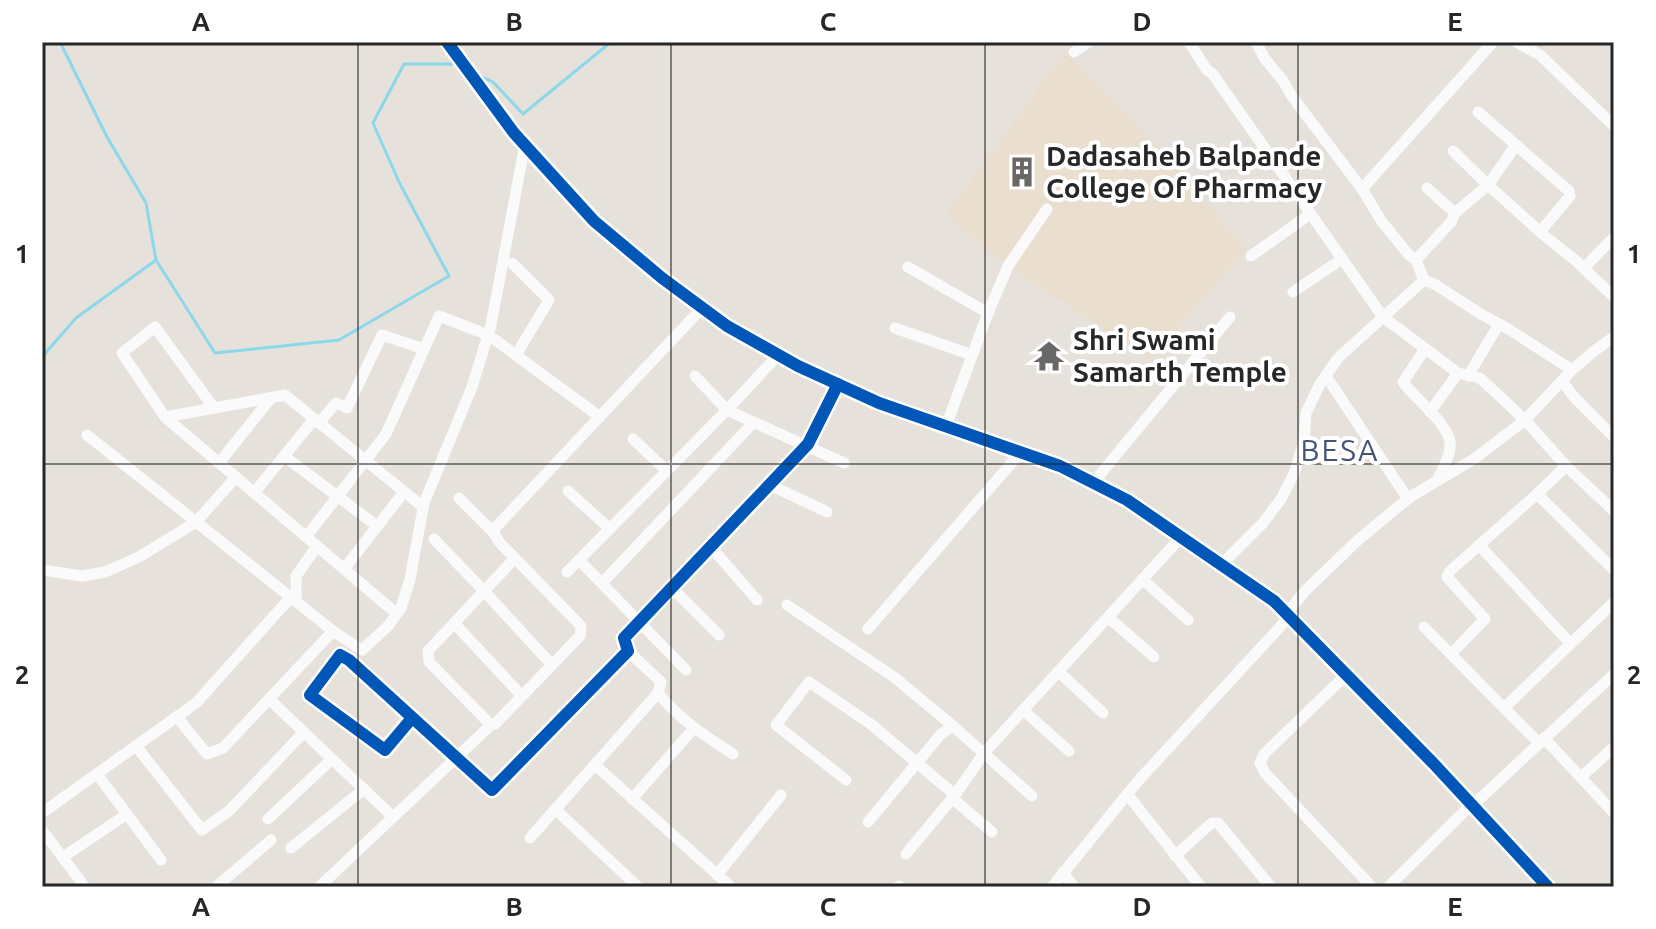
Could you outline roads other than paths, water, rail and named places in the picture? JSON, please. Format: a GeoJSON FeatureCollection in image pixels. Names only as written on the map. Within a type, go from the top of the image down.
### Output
{"type":"FeatureCollection","features":[{"type":"Feature","properties":{"kind":"street"},"geometry":{"type":"LineString","coordinates":[[1074,52],[1089,42]]}},
{"type":"Feature","properties":{"kind":"street"},"geometry":{"type":"LineString","coordinates":[[1189,42],[1383,317],[1463,375],[1480,378],[1614,511]]}},
{"type":"Feature","properties":{"kind":"street"},"geometry":{"type":"LineString","coordinates":[[1256,42],[1265,59],[1362,189],[1382,222],[1416,260],[1424,280],[1572,370]]}},
{"type":"Feature","properties":{"kind":"street"},"geometry":{"type":"LineString","coordinates":[[1362,189],[1493,42]]}},
{"type":"Feature","properties":{"kind":"street"},"geometry":{"type":"LineString","coordinates":[[1516,42],[1540,55],[1614,126]]}},
{"type":"Feature","properties":{"kind":"street"},"geometry":{"type":"LineString","coordinates":[[449,44],[514,133],[594,221],[662,278],[727,326],[778,355],[879,403],[1060,466],[1127,500],[1274,601],[1548,887]]}},
{"type":"Feature","properties":{"kind":"street"},"geometry":{"type":"LineString","coordinates":[[1478,112],[1569,191],[1570,196],[1540,232]]}},
{"type":"Feature","properties":{"kind":"street"},"geometry":{"type":"LineString","coordinates":[[349,660],[388,626],[401,608],[410,579],[423,507],[491,337],[525,144]]}},
{"type":"Feature","properties":{"kind":"street"},"geometry":{"type":"LineString","coordinates":[[1416,260],[1451,222],[1455,213],[1488,185],[1516,145]]}},
{"type":"Feature","properties":{"kind":"street"},"geometry":{"type":"LineString","coordinates":[[1453,151],[1614,297]]}},
{"type":"Feature","properties":{"kind":"street"},"geometry":{"type":"LineString","coordinates":[[1427,188],[1455,213]]}},
{"type":"Feature","properties":{"kind":"street"},"geometry":{"type":"LineString","coordinates":[[946,426],[1008,266],[1047,209]]}},
{"type":"Feature","properties":{"kind":"street"},"geometry":{"type":"LineString","coordinates":[[1251,256],[1310,214]]}},
{"type":"Feature","properties":{"kind":"street"},"geometry":{"type":"LineString","coordinates":[[1584,268],[1614,237]]}},
{"type":"Feature","properties":{"kind":"street"},"geometry":{"type":"LineString","coordinates":[[1293,292],[1342,259]]}},
{"type":"Feature","properties":{"kind":"street"},"geometry":{"type":"LineString","coordinates":[[512,263],[549,300],[516,355]]}},
{"type":"Feature","properties":{"kind":"street"},"geometry":{"type":"LineString","coordinates":[[908,267],[988,313]]}},
{"type":"Feature","properties":{"kind":"street"},"geometry":{"type":"LineString","coordinates":[[1222,564],[1263,523],[1281,499],[1294,474],[1304,441],[1306,413],[1338,358],[1424,280]]}},
{"type":"Feature","properties":{"kind":"street"},"geometry":{"type":"LineString","coordinates":[[494,533],[496,527],[702,308]]}},
{"type":"Feature","properties":{"kind":"street"},"geometry":{"type":"LineString","coordinates":[[306,537],[386,434],[439,316],[491,337],[600,417]]}},
{"type":"Feature","properties":{"kind":"street"},"geometry":{"type":"LineString","coordinates":[[1093,483],[1230,317]]}},
{"type":"Feature","properties":{"kind":"street"},"geometry":{"type":"LineString","coordinates":[[1430,412],[1463,375],[1499,324]]}},
{"type":"Feature","properties":{"kind":"street"},"geometry":{"type":"LineString","coordinates":[[214,408],[155,327],[122,353],[165,417],[397,614]]}},
{"type":"Feature","properties":{"kind":"street"},"geometry":{"type":"LineString","coordinates":[[895,328],[972,355]]}},
{"type":"Feature","properties":{"kind":"street"},"geometry":{"type":"LineString","coordinates":[[254,493],[316,421],[336,403],[347,408],[382,335],[424,349]]}},
{"type":"Feature","properties":{"kind":"street"},"geometry":{"type":"LineString","coordinates":[[1052,887],[1127,794],[1289,614],[1306,590],[1358,540],[1408,499],[1474,459],[1525,420],[1572,370],[1614,337]]}},
{"type":"Feature","properties":{"kind":"street"},"geometry":{"type":"LineString","coordinates":[[1425,349],[1403,382],[1443,427],[1450,442],[1438,479]]}},
{"type":"Feature","properties":{"kind":"street"},"geometry":{"type":"LineString","coordinates":[[567,572],[778,355]]}},
{"type":"Feature","properties":{"kind":"street"},"geometry":{"type":"LineString","coordinates":[[695,376],[727,410],[844,463]]}},
{"type":"Feature","properties":{"kind":"street"},"geometry":{"type":"LineString","coordinates":[[1326,376],[1408,499]]}},
{"type":"Feature","properties":{"kind":"street"},"geometry":{"type":"LineString","coordinates":[[1562,381],[1614,437]]}},
{"type":"Feature","properties":{"kind":"street"},"geometry":{"type":"LineString","coordinates":[[530,838],[658,693],[661,682],[628,651],[624,638],[806,446],[838,384]]}},
{"type":"Feature","properties":{"kind":"street"},"geometry":{"type":"LineString","coordinates":[[165,417],[285,395],[423,507]]}},
{"type":"Feature","properties":{"kind":"street"},"geometry":{"type":"LineString","coordinates":[[219,463],[271,398]]}},
{"type":"Feature","properties":{"kind":"street"},"geometry":{"type":"LineString","coordinates":[[602,583],[754,422]]}},
{"type":"Feature","properties":{"kind":"street"},"geometry":{"type":"LineString","coordinates":[[87,435],[333,631],[362,650]]}},
{"type":"Feature","properties":{"kind":"street"},"geometry":{"type":"LineString","coordinates":[[633,439],[667,471]]}},
{"type":"Feature","properties":{"kind":"street"},"geometry":{"type":"LineString","coordinates":[[868,629],[1021,452]]}},
{"type":"Feature","properties":{"kind":"street"},"geometry":{"type":"LineString","coordinates":[[284,456],[377,526]]}},
{"type":"Feature","properties":{"kind":"street"},"geometry":{"type":"LineString","coordinates":[[1451,654],[1485,619],[1447,577],[1450,571],[1566,466]]}},
{"type":"Feature","properties":{"kind":"street"},"geometry":{"type":"LineString","coordinates":[[42,570],[82,576],[105,572],[139,557],[196,522],[236,477]]}},
{"type":"Feature","properties":{"kind":"street"},"geometry":{"type":"LineString","coordinates":[[770,485],[827,512]]}},
{"type":"Feature","properties":{"kind":"street"},"geometry":{"type":"LineString","coordinates":[[568,491],[610,529]]}},
{"type":"Feature","properties":{"kind":"street"},"geometry":{"type":"LineString","coordinates":[[344,569],[404,492]]}},
{"type":"Feature","properties":{"kind":"street"},"geometry":{"type":"LineString","coordinates":[[1537,494],[1614,570]]}},
{"type":"Feature","properties":{"kind":"street"},"geometry":{"type":"LineString","coordinates":[[319,887],[495,724],[580,636],[581,626],[459,498]]}},
{"type":"Feature","properties":{"kind":"street"},"geometry":{"type":"LineString","coordinates":[[906,854],[954,796],[984,753],[1182,536]]}},
{"type":"Feature","properties":{"kind":"street"},"geometry":{"type":"LineString","coordinates":[[434,539],[552,665]]}},
{"type":"Feature","properties":{"kind":"street"},"geometry":{"type":"LineString","coordinates":[[1479,545],[1570,643]]}},
{"type":"Feature","properties":{"kind":"street"},"geometry":{"type":"LineString","coordinates":[[42,813],[196,703],[293,599],[296,576],[317,546]]}},
{"type":"Feature","properties":{"kind":"street"},"geometry":{"type":"LineString","coordinates":[[711,547],[757,600]]}},
{"type":"Feature","properties":{"kind":"street"},"geometry":{"type":"LineString","coordinates":[[491,725],[429,662],[428,651],[515,558]]}},
{"type":"Feature","properties":{"kind":"street"},"geometry":{"type":"LineString","coordinates":[[579,560],[686,670]]}},
{"type":"Feature","properties":{"kind":"street"},"geometry":{"type":"LineString","coordinates":[[1142,579],[1188,620]]}},
{"type":"Feature","properties":{"kind":"street"},"geometry":{"type":"LineString","coordinates":[[672,588],[719,635]]}},
{"type":"Feature","properties":{"kind":"street"},"geometry":{"type":"LineString","coordinates":[[1504,708],[1614,602]]}},
{"type":"Feature","properties":{"kind":"street"},"geometry":{"type":"LineString","coordinates":[[787,605],[894,677],[1032,796]]}},
{"type":"Feature","properties":{"kind":"street"},"geometry":{"type":"LineString","coordinates":[[1108,617],[1154,657]]}},
{"type":"Feature","properties":{"kind":"street"},"geometry":{"type":"LineString","coordinates":[[454,623],[522,696]]}},
{"type":"Feature","properties":{"kind":"street"},"geometry":{"type":"LineString","coordinates":[[1424,627],[1504,708],[1581,777],[1614,813]]}},
{"type":"Feature","properties":{"kind":"street"},"geometry":{"type":"LineString","coordinates":[[177,717],[207,754],[223,748],[333,631]]}},
{"type":"Feature","properties":{"kind":"street"},"geometry":{"type":"LineString","coordinates":[[412,718],[385,750],[310,695],[340,655],[349,660],[492,790],[628,651]]}},
{"type":"Feature","properties":{"kind":"street"},"geometry":{"type":"LineString","coordinates":[[1059,672],[1103,713]]}},
{"type":"Feature","properties":{"kind":"street"},"geometry":{"type":"LineString","coordinates":[[1346,675],[1264,754],[1260,763],[1265,773],[1372,887]]}},
{"type":"Feature","properties":{"kind":"street"},"geometry":{"type":"LineString","coordinates":[[1388,887],[1472,805],[1612,679]]}},
{"type":"Feature","properties":{"kind":"street"},"geometry":{"type":"LineString","coordinates":[[846,780],[776,725],[809,682],[872,725],[992,832]]}},
{"type":"Feature","properties":{"kind":"street"},"geometry":{"type":"LineString","coordinates":[[658,693],[671,709],[694,728],[733,754]]}},
{"type":"Feature","properties":{"kind":"street"},"geometry":{"type":"LineString","coordinates":[[269,699],[393,817]]}},
{"type":"Feature","properties":{"kind":"street"},"geometry":{"type":"LineString","coordinates":[[1023,710],[1069,751]]}},
{"type":"Feature","properties":{"kind":"street"},"geometry":{"type":"LineString","coordinates":[[868,822],[916,762],[941,734],[953,726]]}},
{"type":"Feature","properties":{"kind":"street"},"geometry":{"type":"LineString","coordinates":[[632,799],[694,728]]}},
{"type":"Feature","properties":{"kind":"street"},"geometry":{"type":"LineString","coordinates":[[136,746],[202,830],[229,811],[304,732]]}},
{"type":"Feature","properties":{"kind":"street"},"geometry":{"type":"LineString","coordinates":[[1581,777],[1614,748]]}},
{"type":"Feature","properties":{"kind":"street"},"geometry":{"type":"LineString","coordinates":[[268,819],[332,759]]}},
{"type":"Feature","properties":{"kind":"street"},"geometry":{"type":"LineString","coordinates":[[595,765],[731,887]]}},
{"type":"Feature","properties":{"kind":"street"},"geometry":{"type":"LineString","coordinates":[[97,774],[161,860]]}},
{"type":"Feature","properties":{"kind":"street"},"geometry":{"type":"LineString","coordinates":[[291,848],[364,789]]}},
{"type":"Feature","properties":{"kind":"street"},"geometry":{"type":"LineString","coordinates":[[1127,794],[1201,887]]}},
{"type":"Feature","properties":{"kind":"street"},"geometry":{"type":"LineString","coordinates":[[717,875],[781,795]]}},
{"type":"Feature","properties":{"kind":"street"},"geometry":{"type":"LineString","coordinates":[[555,809],[638,887]]}},
{"type":"Feature","properties":{"kind":"street"},"geometry":{"type":"LineString","coordinates":[[63,857],[127,814]]}},
{"type":"Feature","properties":{"kind":"street"},"geometry":{"type":"LineString","coordinates":[[1175,856],[1212,823],[1218,823],[1271,887]]}},
{"type":"Feature","properties":{"kind":"street"},"geometry":{"type":"LineString","coordinates":[[42,830],[85,887]]}},
{"type":"Feature","properties":{"kind":"street"},"geometry":{"type":"LineString","coordinates":[[217,887],[271,840]]}},
{"type":"Feature","properties":{"kind":"street"},"geometry":{"type":"LineString","coordinates":[[1063,872],[1074,887]]}},
{"type":"Feature","properties":{"kind":"waterway"},"geometry":{"type":"LineString","coordinates":[[60,42],[107,137],[146,203],[156,260]]}},
{"type":"Feature","properties":{"kind":"waterway"},"geometry":{"type":"LineString","coordinates":[[476,74],[493,82],[523,114],[611,42]]}},
{"type":"Feature","properties":{"kind":"waterway"},"geometry":{"type":"LineString","coordinates":[[42,357],[76,318],[156,260],[215,353],[339,340],[449,276],[399,182],[373,123],[404,64],[458,66]]}},
{"type":"Feature","properties":{"kind":"place","name":"Dadasaheb Balpande College Of Pharmacy"},"geometry":{"type":"Point","coordinates":[1022,172]}},
{"type":"Feature","properties":{"kind":"place","name":"Shri Swami Samarth Temple"},"geometry":{"type":"Point","coordinates":[1049,356]}},
{"type":"Feature","properties":{"kind":"district","name":"BESA"},"geometry":{"type":"Point","coordinates":[1340,451]}}]}
